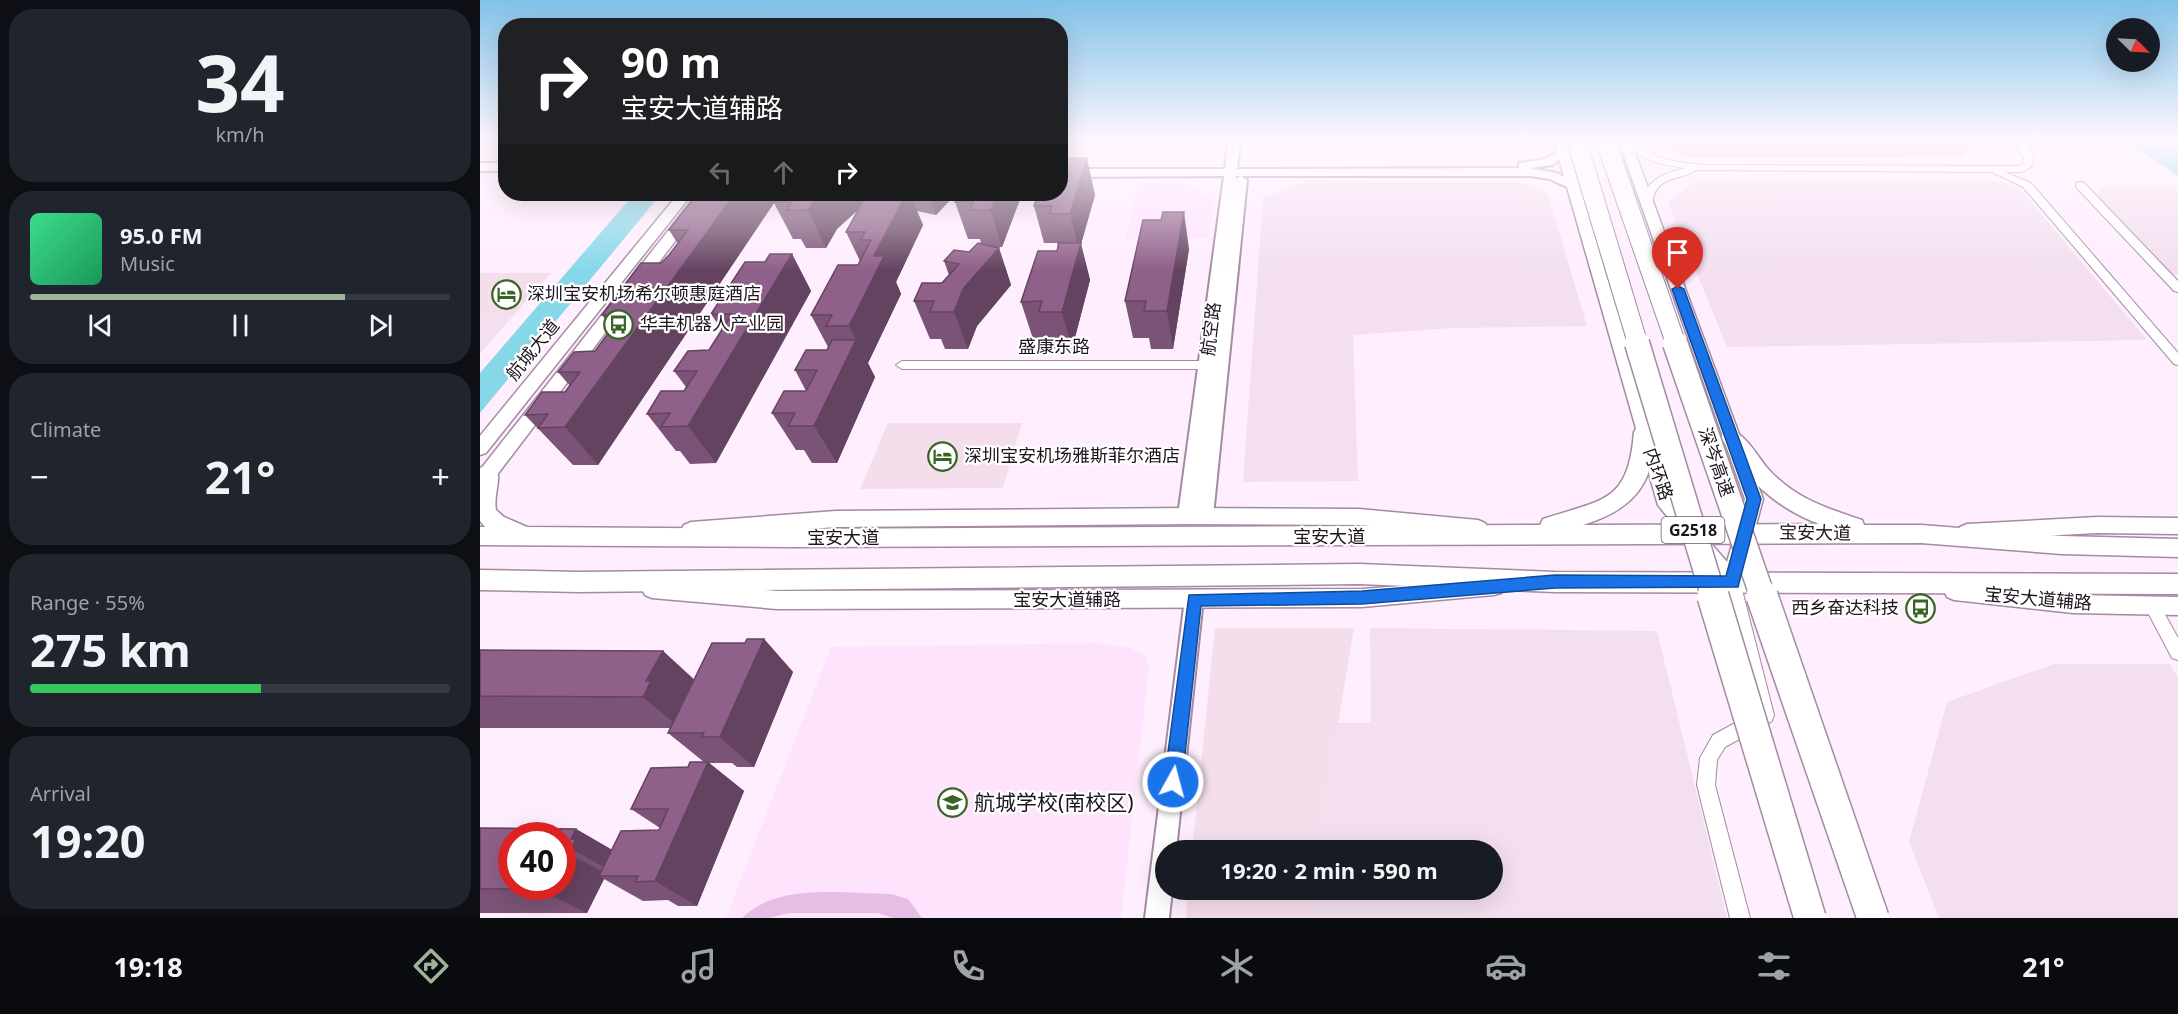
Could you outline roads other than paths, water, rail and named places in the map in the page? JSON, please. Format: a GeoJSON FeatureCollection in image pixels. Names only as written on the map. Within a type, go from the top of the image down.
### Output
{"type":"FeatureCollection","features":[{"type":"Feature","properties":{"kind":"highway","name":"G2518"},"geometry":{"type":"LineString","coordinates":[[1579,185],[1810,918]]}},
{"type":"Feature","properties":{"kind":"highway","name":"深岑高速"},"geometry":{"type":"LineString","coordinates":[[1621,185],[1873,918]]}},
{"type":"Feature","properties":{"kind":"main road"},"geometry":{"type":"LineString","coordinates":[[1641,185],[1754,499],[1732,582]]}},
{"type":"Feature","properties":{"kind":"main road","name":"内环路"},"geometry":{"type":"LineString","coordinates":[[1573,186],[1606,305],[1620,339],[1644,432],[1667,505],[1732,582]]}},
{"type":"Feature","properties":{"kind":"main road","name":"航城大道"},"geometry":{"type":"LineString","coordinates":[[480,448],[695,201]]}},
{"type":"Feature","properties":{"kind":"main road","name":"航城大道"},"geometry":{"type":"LineString","coordinates":[[484,478],[695,201]]}},
{"type":"Feature","properties":{"kind":"main road"},"geometry":{"type":"LineString","coordinates":[[627,536],[809,520],[1196,516],[1369,517],[1522,532],[1594,514],[1620,499],[1637,479],[1642,465],[1644,432]]}},
{"type":"Feature","properties":{"kind":"main road"},"geometry":{"type":"LineString","coordinates":[[1731,437],[1766,484],[1780,496],[1813,514],[1883,534]]}},
{"type":"Feature","properties":{"kind":"main road"},"geometry":{"type":"LineString","coordinates":[[484,478],[481,505],[485,515],[493,522],[514,531],[542,535]]}},
{"type":"Feature","properties":{"kind":"main road"},"geometry":{"type":"LineString","coordinates":[[1921,534],[2075,526],[2178,526]]}},
{"type":"Feature","properties":{"kind":"main road","name":"宝安大道"},"geometry":{"type":"LineString","coordinates":[[480,536],[1326,537],[1522,532],[1745,532],[1921,534],[2062,545],[2178,548]]}},
{"type":"Feature","properties":{"kind":"main road","name":"宝安大道"},"geometry":{"type":"LineString","coordinates":[[488,581],[1347,574],[1555,582],[1899,585],[2178,584]]}},
{"type":"Feature","properties":{"kind":"main road","name":"宝安大道辅路"},"geometry":{"type":"LineString","coordinates":[[579,582],[777,600],[1362,598],[1555,582]]}},
{"type":"Feature","properties":{"kind":"main road","name":"宝安大道辅路"},"geometry":{"type":"LineString","coordinates":[[1899,585],[2073,604],[2178,606]]}},
{"type":"Feature","properties":{"kind":"street","name":"航空路"},"geometry":{"type":"LineString","coordinates":[[1196,516],[1206,364],[1234,185]]}},
{"type":"Feature","properties":{"kind":"street","name":"航空路"},"geometry":{"type":"LineString","coordinates":[[1196,516],[1234,185]]}},
{"type":"Feature","properties":{"kind":"street"},"geometry":{"type":"LineString","coordinates":[[1647,204],[1648,193],[1656,185]]}},
{"type":"Feature","properties":{"kind":"street"},"geometry":{"type":"LineString","coordinates":[[2027,185],[2178,361]]}},
{"type":"Feature","properties":{"kind":"street"},"geometry":{"type":"LineString","coordinates":[[2081,185],[2178,288]]}},
{"type":"Feature","properties":{"kind":"street","name":"盛康东路"},"geometry":{"type":"LineString","coordinates":[[902,365],[1206,364]]}},
{"type":"Feature","properties":{"kind":"street"},"geometry":{"type":"LineString","coordinates":[[1732,582],[1766,715],[1719,741],[1709,758],[1706,785],[1740,918]]}},
{"type":"Feature","properties":{"kind":"street"},"geometry":{"type":"LineString","coordinates":[[1157,918],[1194,599]]}},
{"type":"Feature","properties":{"kind":"street"},"geometry":{"type":"LineString","coordinates":[[2152,605],[2178,653]]}},
{"type":"Feature","properties":{"kind":"water"},"geometry":{"type":"Polygon","coordinates":[[[628,201],[655,201],[480,413],[480,373],[628,201]]]}},
{"type":"Feature","properties":{"kind":"place","name":"深圳宝安机场希尔顿惠庭酒店"},"geometry":{"type":"Point","coordinates":[506,294]}},
{"type":"Feature","properties":{"kind":"place","name":"华丰机器人产业园"},"geometry":{"type":"Point","coordinates":[619,324]}},
{"type":"Feature","properties":{"kind":"place","name":"深圳宝安机场雅斯菲尔酒店"},"geometry":{"type":"Point","coordinates":[943,456]}},
{"type":"Feature","properties":{"kind":"place","name":"西乡奋达科技"},"geometry":{"type":"Point","coordinates":[1920,608]}},
{"type":"Feature","properties":{"kind":"place","name":"航城学校(南校区)"},"geometry":{"type":"Point","coordinates":[953,803]}}]}
